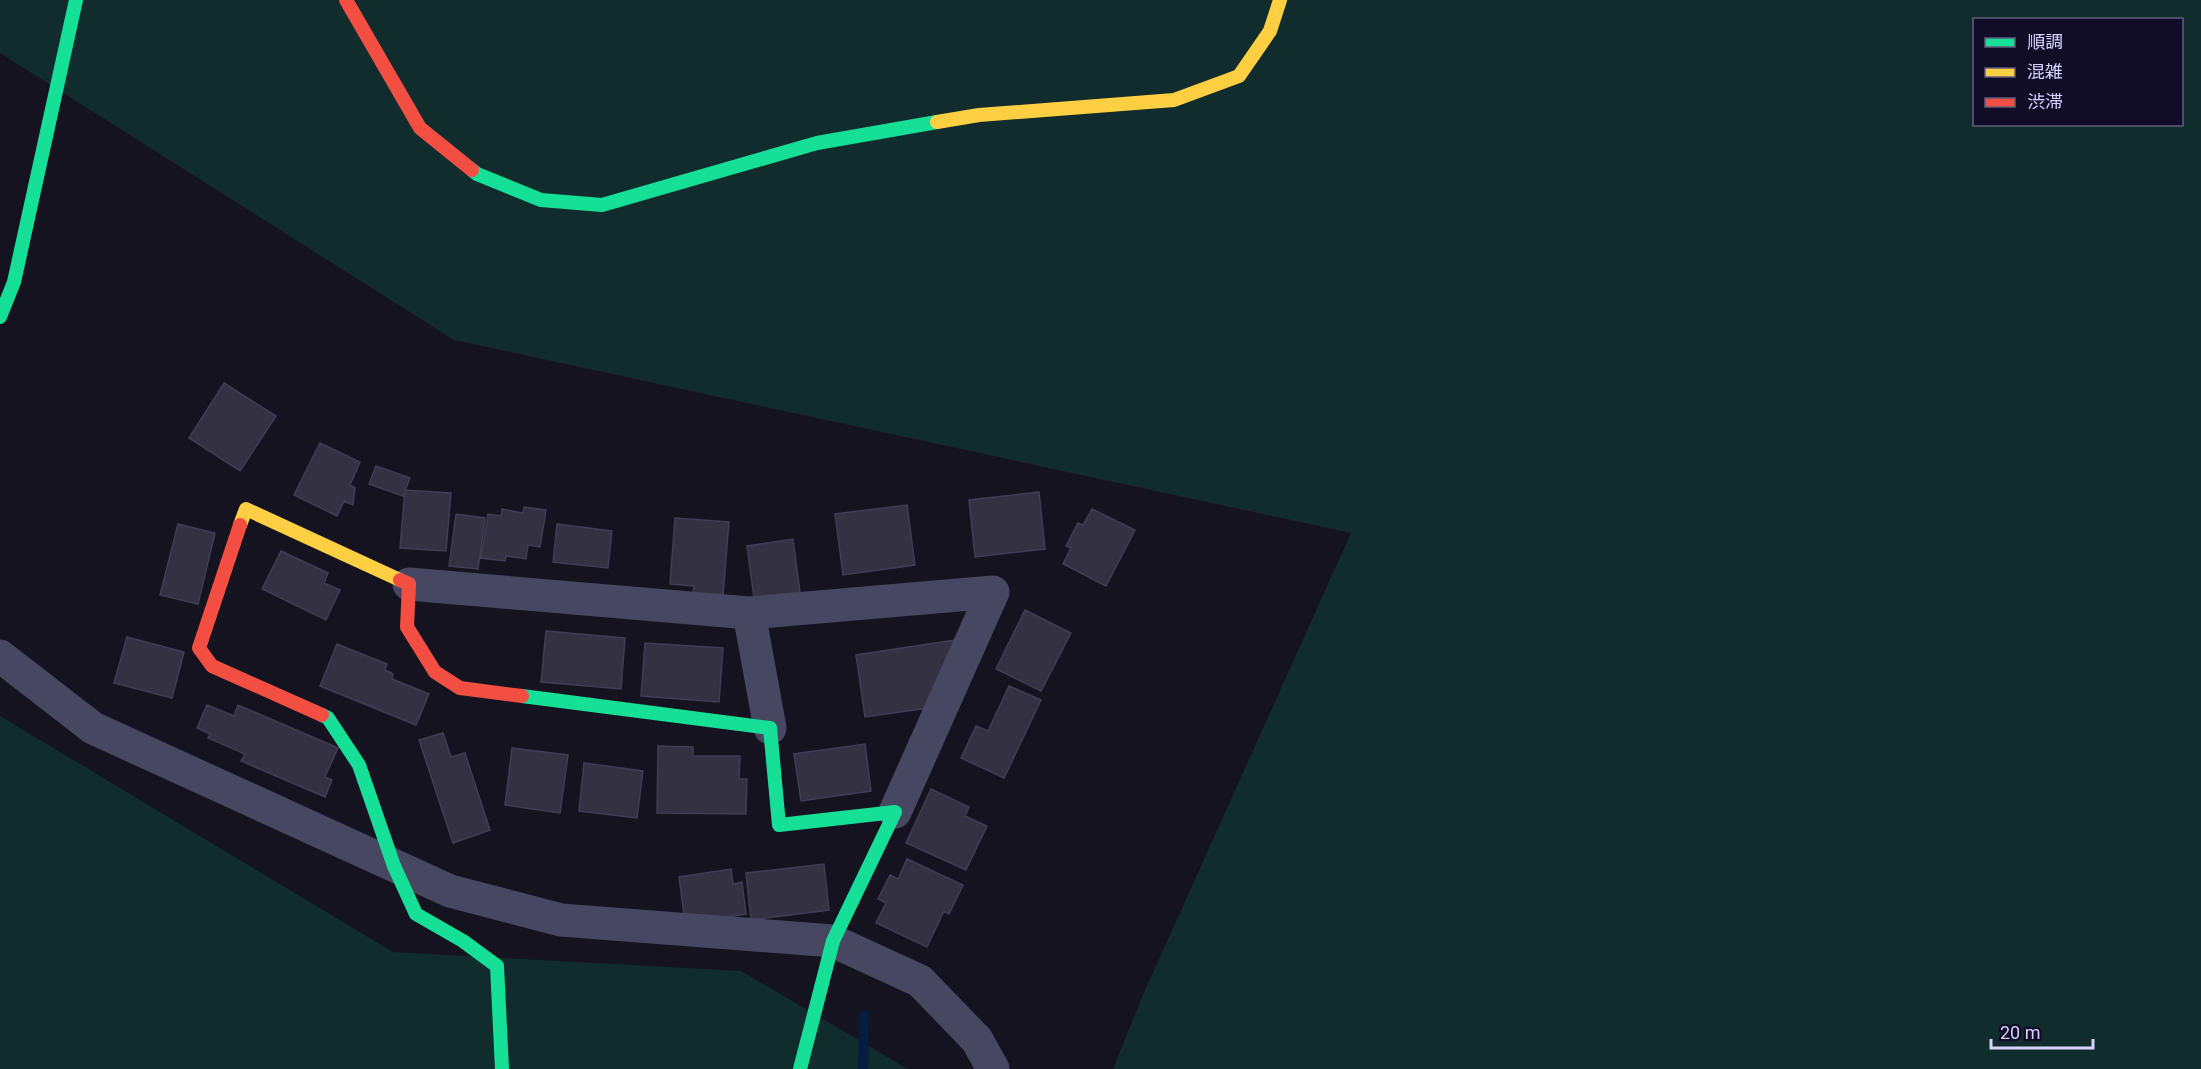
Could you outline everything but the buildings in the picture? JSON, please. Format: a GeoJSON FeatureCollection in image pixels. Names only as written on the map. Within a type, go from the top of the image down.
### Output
{"type":"FeatureCollection","features":[{"type":"Feature","properties":{"kind":"street"},"geometry":{"type":"LineString","coordinates":[[0,317],[14,282],[76,0]]}},
{"type":"Feature","properties":{"kind":"street"},"geometry":{"type":"LineString","coordinates":[[346,0],[420,128],[477,174],[541,200],[602,205],[817,143],[979,115],[1174,100],[1239,76],[1270,31],[1280,0]]}},
{"type":"Feature","properties":{"kind":"street"},"geometry":{"type":"LineString","coordinates":[[501,1069],[497,966],[463,941],[416,914],[394,866],[359,765],[328,718],[212,666],[199,648],[246,509],[409,584],[749,614],[993,592],[895,812],[833,941],[800,1069]]}},
{"type":"Feature","properties":{"kind":"street"},"geometry":{"type":"LineString","coordinates":[[409,584],[407,627],[435,672],[460,688],[771,728]]}},
{"type":"Feature","properties":{"kind":"street"},"geometry":{"type":"LineString","coordinates":[[749,614],[771,728],[779,825],[895,812]]}},
{"type":"Feature","properties":{"kind":"street"},"geometry":{"type":"LineString","coordinates":[[0,656],[93,728],[450,891],[561,920],[833,941],[920,981],[977,1040],[993,1069]]}},
{"type":"Feature","properties":{"kind":"green space"},"geometry":{"type":"Polygon","coordinates":[[[0,0],[2201,0],[2201,1069],[1113,1069],[1142,997],[1351,533],[454,340],[0,53],[0,0]]]}},
{"type":"Feature","properties":{"kind":"green space"},"geometry":{"type":"Polygon","coordinates":[[[0,716],[393,952],[741,971],[908,1069],[0,1069],[0,716]]]}},
{"type":"Feature","properties":{"kind":"waterway"},"geometry":{"type":"LineString","coordinates":[[863,1069],[864,1015]]}},
{"type":"Feature","properties":{"kind":"traffic: fast"},"geometry":{"type":"LineString","coordinates":[[0,317],[14,282],[76,0]]}},
{"type":"Feature","properties":{"kind":"traffic: fast"},"geometry":{"type":"LineString","coordinates":[[472,170],[541,200],[602,205],[817,143],[937,122]]}},
{"type":"Feature","properties":{"kind":"traffic: fast"},"geometry":{"type":"LineString","coordinates":[[522,696],[770,728],[779,825],[895,812],[833,941],[800,1069]]}},
{"type":"Feature","properties":{"kind":"traffic: fast"},"geometry":{"type":"LineString","coordinates":[[322,715],[328,718],[359,765],[394,866],[416,914],[463,941],[497,966],[502,1069]]}},
{"type":"Feature","properties":{"kind":"traffic: slow"},"geometry":{"type":"LineString","coordinates":[[937,122],[979,115],[1174,100],[1239,76],[1270,31],[1280,0]]}},
{"type":"Feature","properties":{"kind":"traffic: slow"},"geometry":{"type":"LineString","coordinates":[[240,525],[246,509],[400,580]]}},
{"type":"Feature","properties":{"kind":"traffic: jam"},"geometry":{"type":"LineString","coordinates":[[346,0],[420,128],[472,170]]}},
{"type":"Feature","properties":{"kind":"traffic: jam"},"geometry":{"type":"LineString","coordinates":[[240,525],[199,648],[212,666],[322,715]]}},
{"type":"Feature","properties":{"kind":"traffic: jam"},"geometry":{"type":"LineString","coordinates":[[400,580],[409,584],[407,627],[435,672],[460,688],[522,696]]}}]}
